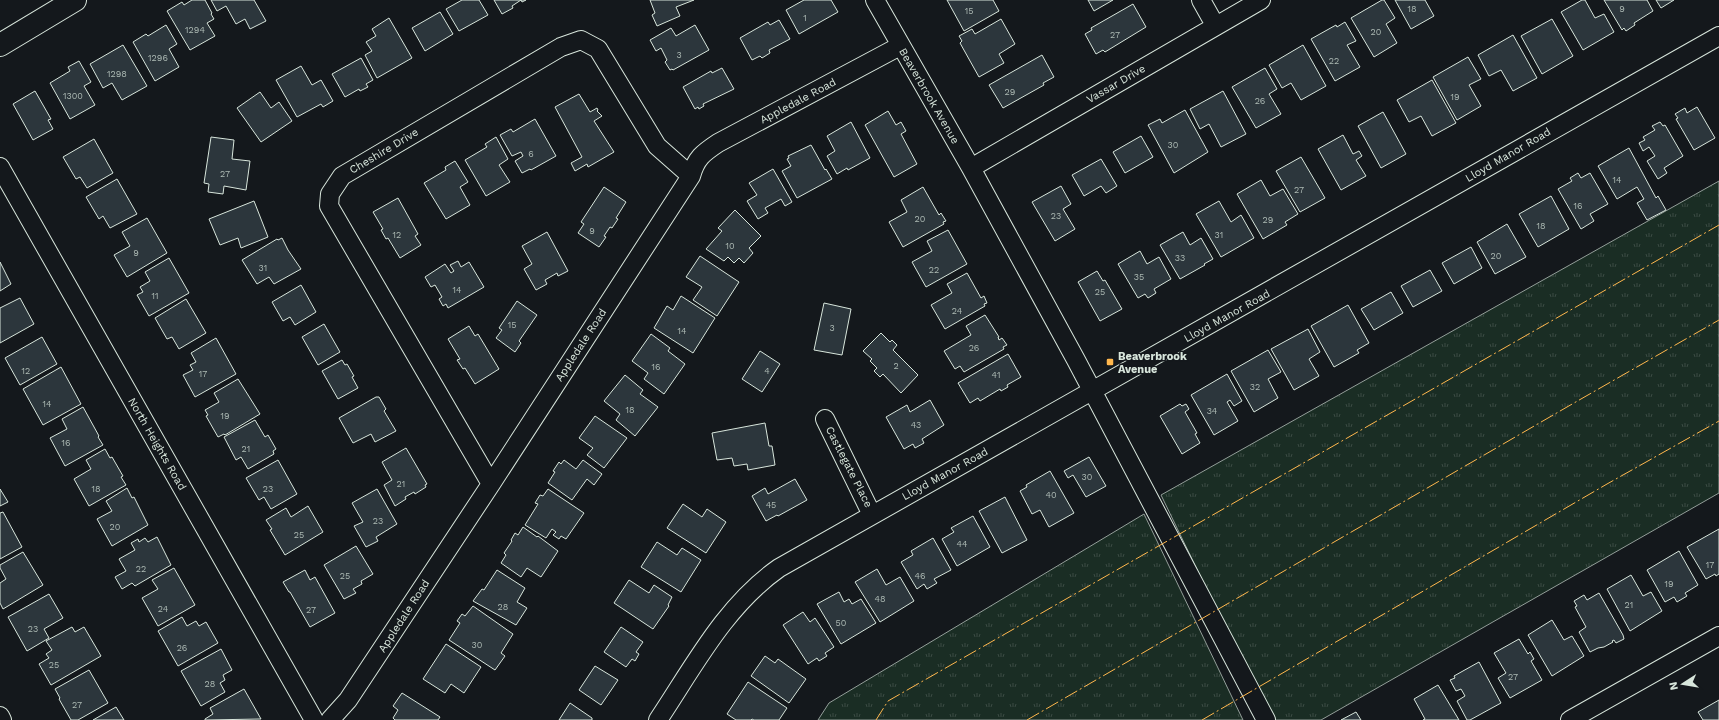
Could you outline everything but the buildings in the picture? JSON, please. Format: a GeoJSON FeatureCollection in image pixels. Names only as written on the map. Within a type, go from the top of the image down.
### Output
{"type":"FeatureCollection","features":[{"type":"Feature","properties":{"kind":"main road"},"geometry":{"type":"LineString","coordinates":[[0,45],[75,0]]}},
{"type":"Feature","properties":{"kind":"street","name":"Beaverbrook Avenue"},"geometry":{"type":"LineString","coordinates":[[875,0],[971,168],[1092,391],[1266,720]]}},
{"type":"Feature","properties":{"kind":"street"},"geometry":{"type":"LineString","coordinates":[[1201,0],[1216,25]]}},
{"type":"Feature","properties":{"kind":"street","name":"Vassar Drive"},"geometry":{"type":"LineString","coordinates":[[971,168],[1261,0]]}},
{"type":"Feature","properties":{"kind":"street","name":"Lloyd Manor Road"},"geometry":{"type":"LineString","coordinates":[[658,720],[724,620],[760,582],[779,568],[1719,36]]}},
{"type":"Feature","properties":{"kind":"street","name":"Cheshire Drive"},"geometry":{"type":"LineString","coordinates":[[491,484],[329,206],[330,194],[333,189],[342,176],[561,47],[581,40],[598,49],[657,146],[691,176]]}},
{"type":"Feature","properties":{"kind":"street","name":"Appledale Road"},"geometry":{"type":"LineString","coordinates":[[330,720],[348,700],[491,484],[691,176],[694,163],[705,152],[718,143],[900,46]]}},
{"type":"Feature","properties":{"kind":"street","name":"North Heights Road"},"geometry":{"type":"LineString","coordinates":[[0,167],[314,720]]}},
{"type":"Feature","properties":{"kind":"street","name":"Castlegate Place"},"geometry":{"type":"LineString","coordinates":[[824,419],[872,515]]}},
{"type":"Feature","properties":{"kind":"street"},"geometry":{"type":"LineString","coordinates":[[1570,720],[1719,636]]}},
{"type":"Feature","properties":{"kind":"street"},"geometry":{"type":"LineString","coordinates":[[0,716],[2,720]]}},
{"type":"Feature","properties":{"kind":"green space"},"geometry":{"type":"Polygon","coordinates":[[[1719,181],[1719,493],[1321,720],[1270,720],[1161,495],[1719,181]]]}},
{"type":"Feature","properties":{"kind":"green space"},"geometry":{"type":"Polygon","coordinates":[[[1144,514],[1243,720],[818,720],[829,703],[1144,514]]]}},
{"type":"Feature","properties":{"kind":"power"},"geometry":{"type":"LineString","coordinates":[[876,720],[888,701],[1719,225]]}},
{"type":"Feature","properties":{"kind":"power"},"geometry":{"type":"LineString","coordinates":[[1027,720],[1719,320]]}},
{"type":"Feature","properties":{"kind":"power"},"geometry":{"type":"LineString","coordinates":[[1202,720],[1607,484],[1719,421]]}},
{"type":"Feature","properties":{"kind":"place","name":"Beaverbrook Avenue"},"geometry":{"type":"Point","coordinates":[1110,362]}}]}
